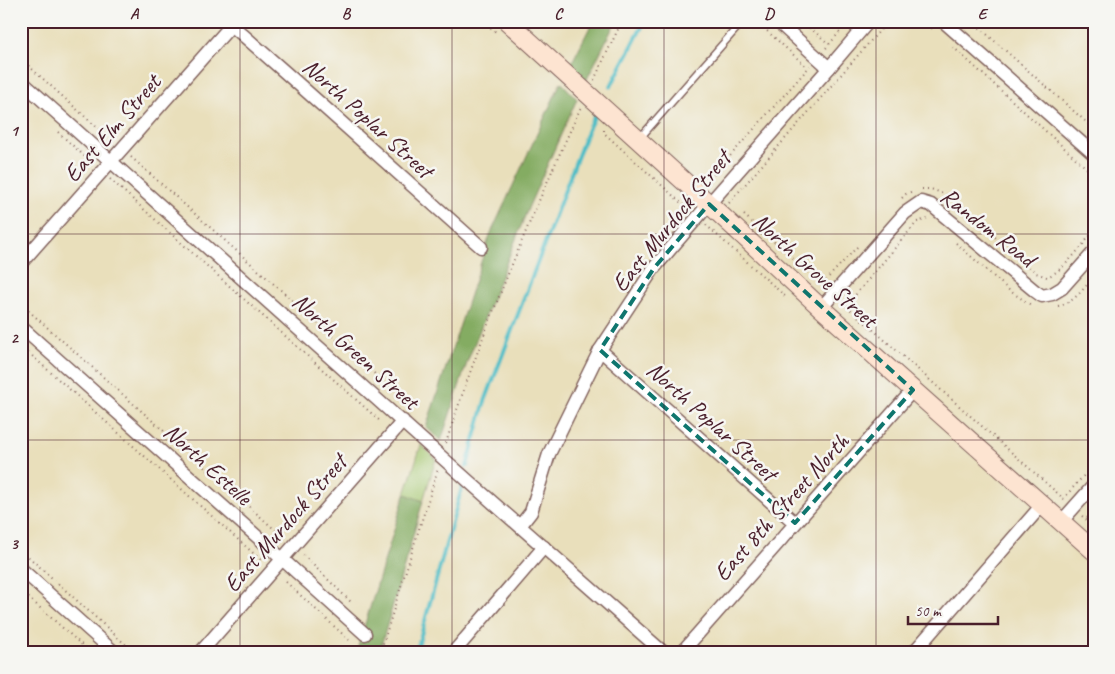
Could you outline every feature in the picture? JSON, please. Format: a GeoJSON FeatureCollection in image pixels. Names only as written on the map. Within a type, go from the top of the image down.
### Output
{"type":"FeatureCollection","features":[{"type":"Feature","properties":{"kind":"street","name":"North Grove Street"},"geometry":{"type":"LineString","coordinates":[[507,21],[592,85],[638,140],[821,308],[1094,551]]}},
{"type":"Feature","properties":{"kind":"street"},"geometry":{"type":"LineString","coordinates":[[777,21],[829,68]]}},
{"type":"Feature","properties":{"kind":"street","name":"East Murdock Street"},"geometry":{"type":"LineString","coordinates":[[520,526],[531,512],[549,454],[600,350],[654,268],[708,203],[869,21]]}},
{"type":"Feature","properties":{"kind":"street"},"geometry":{"type":"LineString","coordinates":[[943,21],[1094,154]]}},
{"type":"Feature","properties":{"kind":"street","name":"East Elm Street"},"geometry":{"type":"LineString","coordinates":[[21,263],[231,23]]}},
{"type":"Feature","properties":{"kind":"street","name":"North Poplar Street"},"geometry":{"type":"LineString","coordinates":[[231,23],[481,247]]}},
{"type":"Feature","properties":{"kind":"street","name":"North Green Street"},"geometry":{"type":"LineString","coordinates":[[21,81],[664,653]]}},
{"type":"Feature","properties":{"kind":"street","name":"Random Road"},"geometry":{"type":"LineString","coordinates":[[821,308],[904,213],[921,202],[931,205],[1042,296],[1052,294],[1062,288],[1094,252]]}},
{"type":"Feature","properties":{"kind":"street","name":"North Estelle"},"geometry":{"type":"LineString","coordinates":[[21,326],[365,634]]}},
{"type":"Feature","properties":{"kind":"street","name":"North Poplar Street"},"geometry":{"type":"LineString","coordinates":[[600,350],[796,523]]}},
{"type":"Feature","properties":{"kind":"street","name":"East 8th Street North"},"geometry":{"type":"LineString","coordinates":[[681,653],[913,390]]}},
{"type":"Feature","properties":{"kind":"street","name":"East Murdock Street"},"geometry":{"type":"LineString","coordinates":[[200,653],[403,421]]}},
{"type":"Feature","properties":{"kind":"street"},"geometry":{"type":"LineString","coordinates":[[1061,522],[1094,484]]}},
{"type":"Feature","properties":{"kind":"street"},"geometry":{"type":"LineString","coordinates":[[913,653],[1042,505]]}},
{"type":"Feature","properties":{"kind":"street"},"geometry":{"type":"LineString","coordinates":[[453,653],[544,547]]}},
{"type":"Feature","properties":{"kind":"street"},"geometry":{"type":"LineString","coordinates":[[21,570],[114,653]]}},
{"type":"Feature","properties":{"kind":"lane"},"geometry":{"type":"LineString","coordinates":[[638,140],[743,21]]}},
{"type":"Feature","properties":{"kind":"path"},"geometry":{"type":"LineString","coordinates":[[380,653],[442,456],[481,343],[550,174],[622,21]]}},
{"type":"Feature","properties":{"kind":"path"},"geometry":{"type":"LineString","coordinates":[[756,21],[808,68]]}},
{"type":"Feature","properties":{"kind":"path"},"geometry":{"type":"LineString","coordinates":[[802,21],[829,44]]}},
{"type":"Feature","properties":{"kind":"path"},"geometry":{"type":"LineString","coordinates":[[708,203],[808,68],[850,21]]}},
{"type":"Feature","properties":{"kind":"path"},"geometry":{"type":"LineString","coordinates":[[708,203],[888,21]]}},
{"type":"Feature","properties":{"kind":"path"},"geometry":{"type":"LineString","coordinates":[[924,21],[938,35]]}},
{"type":"Feature","properties":{"kind":"path"},"geometry":{"type":"LineString","coordinates":[[972,21],[1094,129]]}},
{"type":"Feature","properties":{"kind":"path"},"geometry":{"type":"LineString","coordinates":[[953,48],[1094,175]]}},
{"type":"Feature","properties":{"kind":"path"},"geometry":{"type":"LineString","coordinates":[[21,59],[402,398]]}},
{"type":"Feature","properties":{"kind":"path"},"geometry":{"type":"LineString","coordinates":[[58,132],[380,421]]}},
{"type":"Feature","properties":{"kind":"path"},"geometry":{"type":"LineString","coordinates":[[744,215],[1094,526]]}},
{"type":"Feature","properties":{"kind":"path"},"geometry":{"type":"LineString","coordinates":[[846,306],[917,222],[928,218]]}},
{"type":"Feature","properties":{"kind":"path"},"geometry":{"type":"LineString","coordinates":[[950,238],[1010,291],[1036,307]]}},
{"type":"Feature","properties":{"kind":"path"},"geometry":{"type":"LineString","coordinates":[[1057,306],[1074,299],[1094,277]]}},
{"type":"Feature","properties":{"kind":"path"},"geometry":{"type":"LineString","coordinates":[[21,304],[282,536]]}},
{"type":"Feature","properties":{"kind":"path"},"geometry":{"type":"LineString","coordinates":[[21,346],[261,560]]}},
{"type":"Feature","properties":{"kind":"path"},"geometry":{"type":"LineString","coordinates":[[1063,499],[1094,464]]}},
{"type":"Feature","properties":{"kind":"path"},"geometry":{"type":"LineString","coordinates":[[1086,519],[1094,511]]}},
{"type":"Feature","properties":{"kind":"path"},"geometry":{"type":"LineString","coordinates":[[21,550],[135,653]]}},
{"type":"Feature","properties":{"kind":"path"},"geometry":{"type":"LineString","coordinates":[[306,558],[352,603]]}},
{"type":"Feature","properties":{"kind":"path"},"geometry":{"type":"LineString","coordinates":[[286,582],[350,640]]}},
{"type":"Feature","properties":{"kind":"path"},"geometry":{"type":"LineString","coordinates":[[21,591],[91,653]]}},
{"type":"Feature","properties":{"kind":"highlighted area"},"geometry":{"type":"Polygon","coordinates":[[[709,204],[913,390],[795,523],[600,350],[654,268],[709,204]]]}},
{"type":"Feature","properties":{"kind":"green space"},"geometry":{"type":"Polygon","coordinates":[[[593,21],[616,21],[586,81],[570,66],[593,21]]]}},
{"type":"Feature","properties":{"kind":"green space"},"geometry":{"type":"Polygon","coordinates":[[[561,82],[577,99],[529,206],[468,360],[441,441],[426,427],[490,235],[561,82]]]}},
{"type":"Feature","properties":{"kind":"green space"},"geometry":{"type":"Polygon","coordinates":[[[421,445],[436,459],[423,501],[405,494],[421,445]]]}},
{"type":"Feature","properties":{"kind":"green space"},"geometry":{"type":"Polygon","coordinates":[[[405,494],[423,501],[379,653],[356,653],[405,494]]]}},
{"type":"Feature","properties":{"kind":"waterway"},"geometry":{"type":"LineString","coordinates":[[611,86],[645,21]]}},
{"type":"Feature","properties":{"kind":"waterway"},"geometry":{"type":"LineString","coordinates":[[467,466],[484,404],[588,129],[595,115]]}},
{"type":"Feature","properties":{"kind":"waterway"},"geometry":{"type":"LineString","coordinates":[[416,653],[462,487]]}}]}
